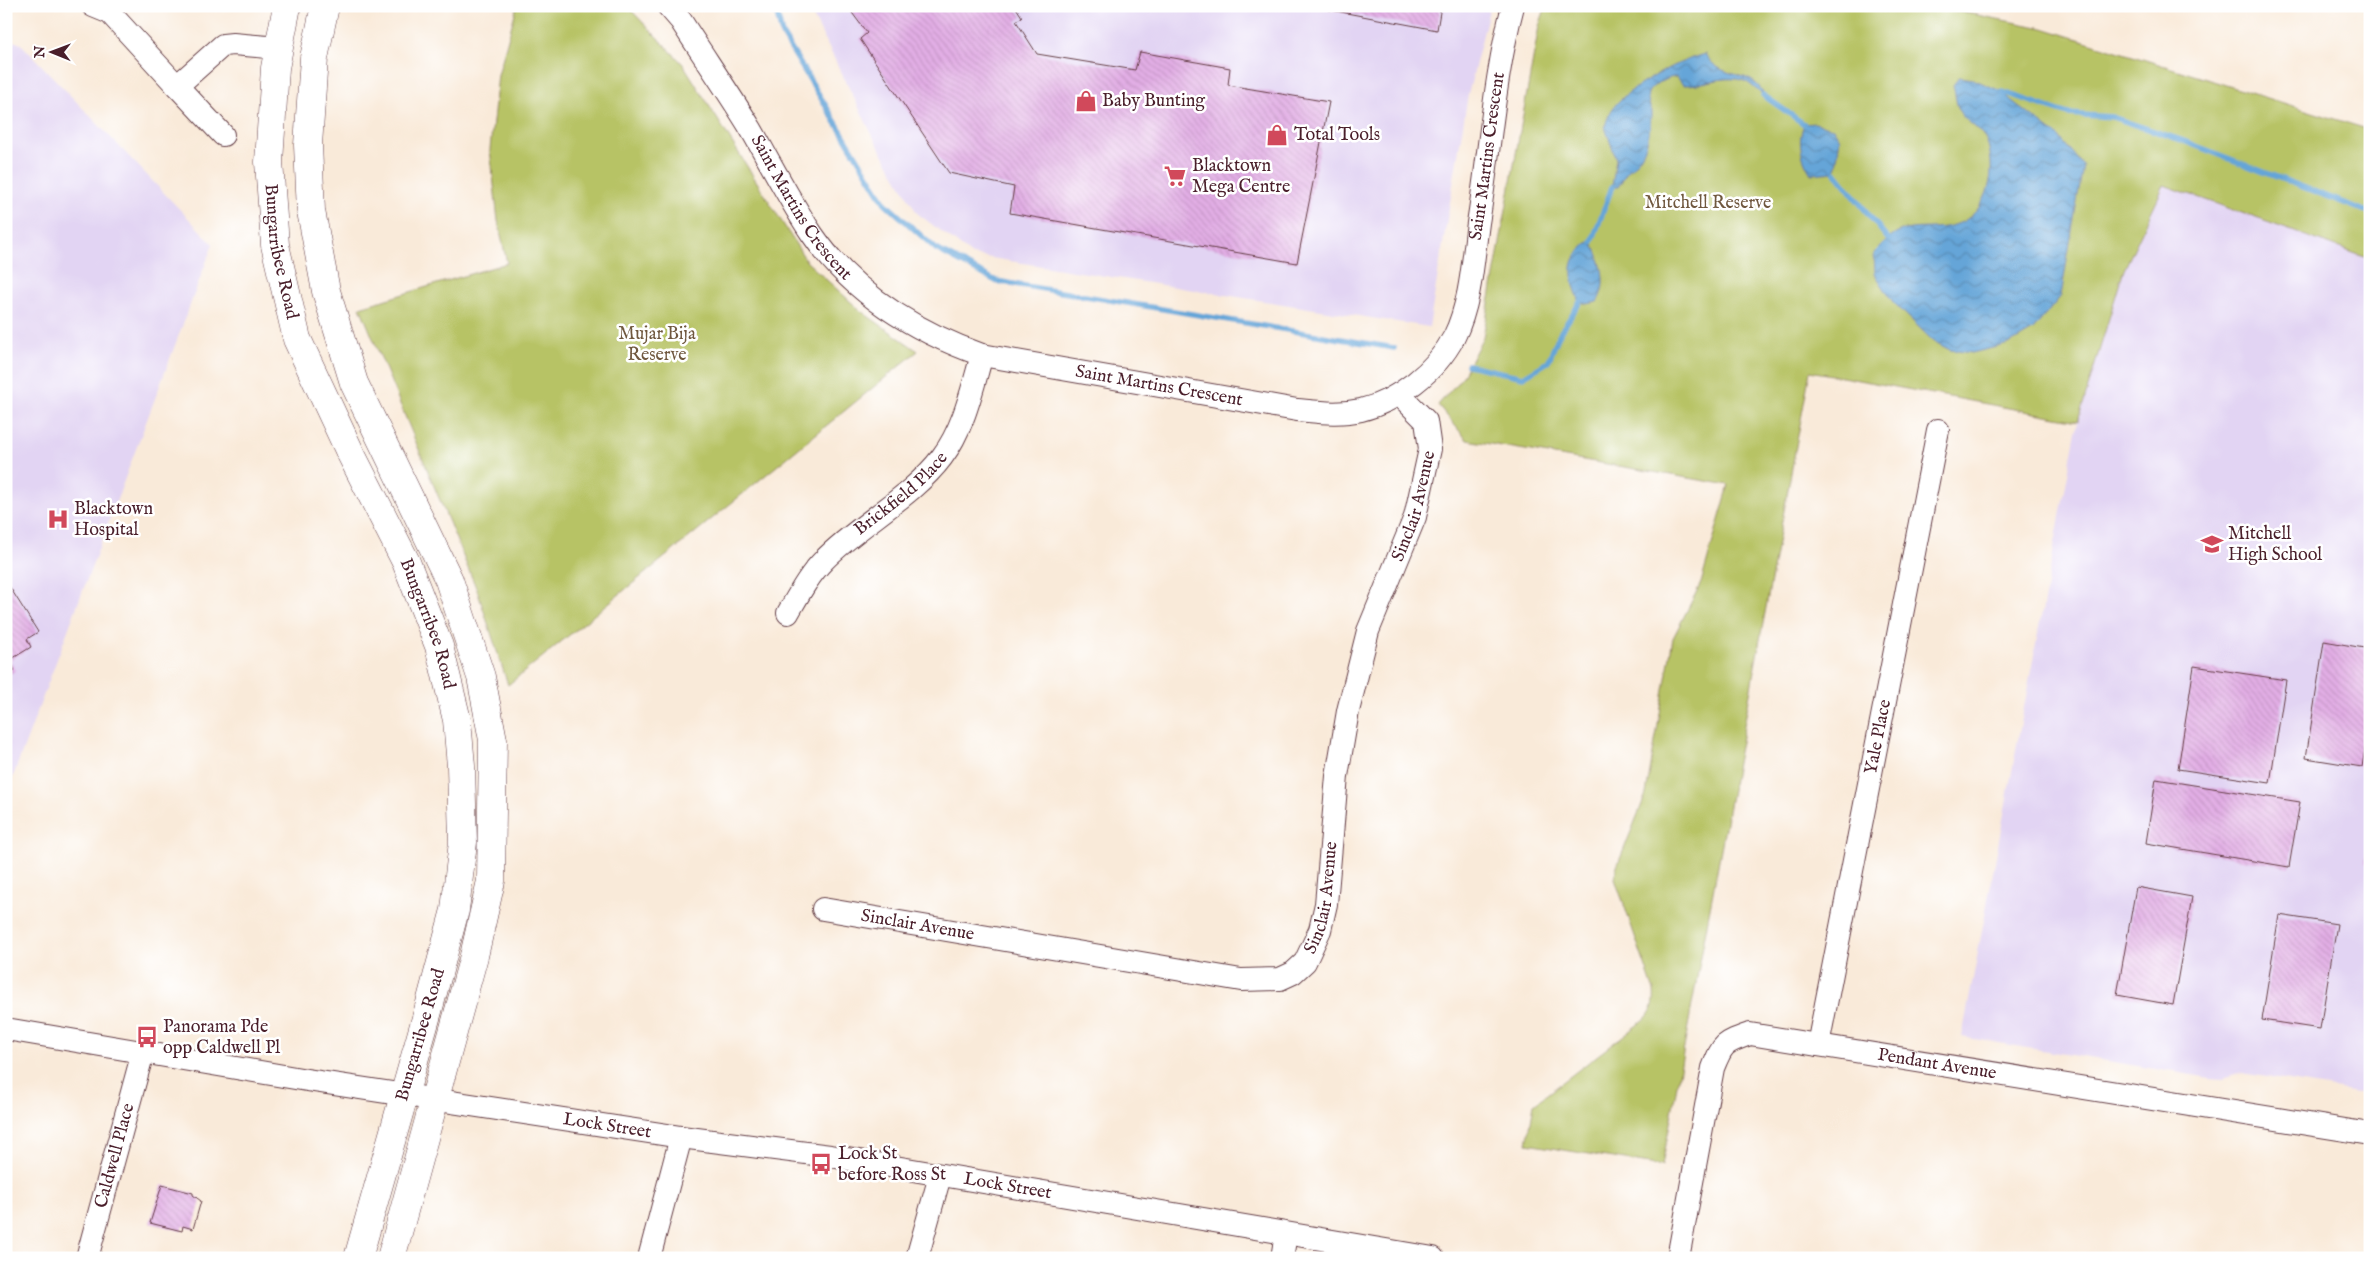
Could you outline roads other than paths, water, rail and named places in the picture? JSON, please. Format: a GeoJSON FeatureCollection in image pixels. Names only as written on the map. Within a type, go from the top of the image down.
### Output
{"type":"FeatureCollection","features":[{"type":"Feature","properties":{"kind":"main road","name":"Bungarribee Road"},"geometry":{"type":"LineString","coordinates":[[287,6],[275,68],[269,162],[275,245],[297,339],[349,450],[406,562],[439,646],[457,720],[461,766],[463,842],[455,910],[358,1258]]}},
{"type":"Feature","properties":{"kind":"main road","name":"Bungarribee Road"},"geometry":{"type":"LineString","coordinates":[[325,6],[314,58],[308,145],[311,210],[326,291],[354,383],[449,580],[481,677],[493,740],[491,881],[474,956],[391,1258]]}},
{"type":"Feature","properties":{"kind":"street"},"geometry":{"type":"LineString","coordinates":[[93,6],[110,13],[223,135]]}},
{"type":"Feature","properties":{"kind":"street","name":"Saint Martins Crescent"},"geometry":{"type":"LineString","coordinates":[[668,6],[681,22],[750,127],[813,235],[842,270],[873,299],[896,316],[951,344],[982,355],[1297,410],[1328,413],[1361,410],[1399,394],[1418,380],[1445,350],[1454,336],[1463,312],[1488,162],[1499,71],[1513,6]]}},
{"type":"Feature","properties":{"kind":"street"},"geometry":{"type":"LineString","coordinates":[[177,86],[223,46],[233,44],[279,48]]}},
{"type":"Feature","properties":{"kind":"street","name":"Brickfield Place"},"geometry":{"type":"LineString","coordinates":[[788,613],[803,587],[824,560],[906,492],[942,458],[963,416],[982,355]]}},
{"type":"Feature","properties":{"kind":"street","name":"Sinclair Avenue"},"geometry":{"type":"LineString","coordinates":[[823,909],[1241,980],[1280,979],[1293,973],[1305,962],[1320,930],[1326,904],[1337,776],[1348,711],[1368,631],[1415,517],[1430,449],[1426,421],[1399,394]]}},
{"type":"Feature","properties":{"kind":"street","name":"Yale Place"},"geometry":{"type":"LineString","coordinates":[[1818,1044],[1938,430]]}},
{"type":"Feature","properties":{"kind":"street","name":"Lock Street"},"geometry":{"type":"LineString","coordinates":[[6,1029],[404,1095],[681,1137],[830,1156],[1433,1258]]}},
{"type":"Feature","properties":{"kind":"street","name":"Pendant Avenue"},"geometry":{"type":"LineString","coordinates":[[1678,1258],[1713,1068],[1722,1046],[1732,1040],[1750,1034],[2370,1134]]}},
{"type":"Feature","properties":{"kind":"street","name":"Caldwell Place"},"geometry":{"type":"LineString","coordinates":[[87,1258],[143,1052]]}},
{"type":"Feature","properties":{"kind":"street"},"geometry":{"type":"LineString","coordinates":[[649,1258],[681,1137]]}},
{"type":"Feature","properties":{"kind":"street"},"geometry":{"type":"LineString","coordinates":[[916,1258],[940,1176]]}},
{"type":"Feature","properties":{"kind":"street"},"geometry":{"type":"LineString","coordinates":[[1282,1258],[1286,1234]]}},
{"type":"Feature","properties":{"kind":"water"},"geometry":{"type":"Polygon","coordinates":[[[1705,54],[1722,70],[1754,82],[1764,94],[1745,81],[1735,79],[1683,85],[1677,77],[1674,77],[1657,84],[1648,93],[1651,116],[1643,153],[1618,187],[1612,187],[1616,159],[1605,127],[1612,109],[1620,100],[1648,80],[1684,61],[1705,54]]]}},
{"type":"Feature","properties":{"kind":"water"},"geometry":{"type":"Polygon","coordinates":[[[1959,77],[1973,79],[2003,92],[2060,138],[2083,166],[2061,296],[2033,330],[2009,344],[1972,353],[1950,350],[1933,341],[1893,302],[1875,274],[1874,253],[1888,239],[1901,231],[1955,225],[1962,222],[1979,208],[1984,199],[1988,188],[1991,166],[1988,145],[1982,134],[1959,111],[1953,85],[1959,77]]]}},
{"type":"Feature","properties":{"kind":"water"},"geometry":{"type":"Polygon","coordinates":[[[1815,123],[1833,128],[1840,139],[1835,172],[1811,174],[1805,162],[1801,150],[1802,131],[1804,124],[1815,123]]]}},
{"type":"Feature","properties":{"kind":"water"},"geometry":{"type":"Polygon","coordinates":[[[1589,242],[1592,242],[1601,264],[1603,288],[1597,302],[1587,304],[1580,302],[1572,277],[1572,270],[1576,256],[1589,242]]]}},
{"type":"Feature","properties":{"kind":"waterway"},"geometry":{"type":"LineString","coordinates":[[775,6],[782,34],[885,203],[936,249],[996,281],[1394,348]]}},
{"type":"Feature","properties":{"kind":"waterway"},"geometry":{"type":"LineString","coordinates":[[2003,92],[2068,114],[2112,117],[2181,140],[2370,213]]}},
{"type":"Feature","properties":{"kind":"waterway"},"geometry":{"type":"LineString","coordinates":[[1763,95],[1804,124]]}},
{"type":"Feature","properties":{"kind":"waterway"},"geometry":{"type":"LineString","coordinates":[[1835,172],[1888,239]]}},
{"type":"Feature","properties":{"kind":"waterway"},"geometry":{"type":"LineString","coordinates":[[1592,242],[1612,187]]}},
{"type":"Feature","properties":{"kind":"waterway"},"geometry":{"type":"LineString","coordinates":[[1468,365],[1523,377],[1548,362],[1559,335],[1580,302]]}},
{"type":"Feature","properties":{"kind":"place","name":"Baby Bunting"},"geometry":{"type":"Point","coordinates":[1086,101]}},
{"type":"Feature","properties":{"kind":"place","name":"Total Tools"},"geometry":{"type":"Point","coordinates":[1277,135]}},
{"type":"Feature","properties":{"kind":"place","name":"Blacktown Mega Centre"},"geometry":{"type":"Point","coordinates":[1175,176]}},
{"type":"Feature","properties":{"kind":"place","name":"Blacktown Hospital"},"geometry":{"type":"Point","coordinates":[58,519]}},
{"type":"Feature","properties":{"kind":"place","name":"Mitchell High School"},"geometry":{"type":"Point","coordinates":[2212,544]}},
{"type":"Feature","properties":{"kind":"place","name":"Panorama Pde opp Caldwell Pl"},"geometry":{"type":"Point","coordinates":[147,1037]}},
{"type":"Feature","properties":{"kind":"place","name":"Lock St before Ross St"},"geometry":{"type":"Point","coordinates":[821,1164]}},
{"type":"Feature","properties":{"kind":"park label","name":"Mitchell Reserve"},"geometry":{"type":"Point","coordinates":[1708,203]}},
{"type":"Feature","properties":{"kind":"park label","name":"Mujar Bija Reserve"},"geometry":{"type":"Point","coordinates":[657,344]}}]}
